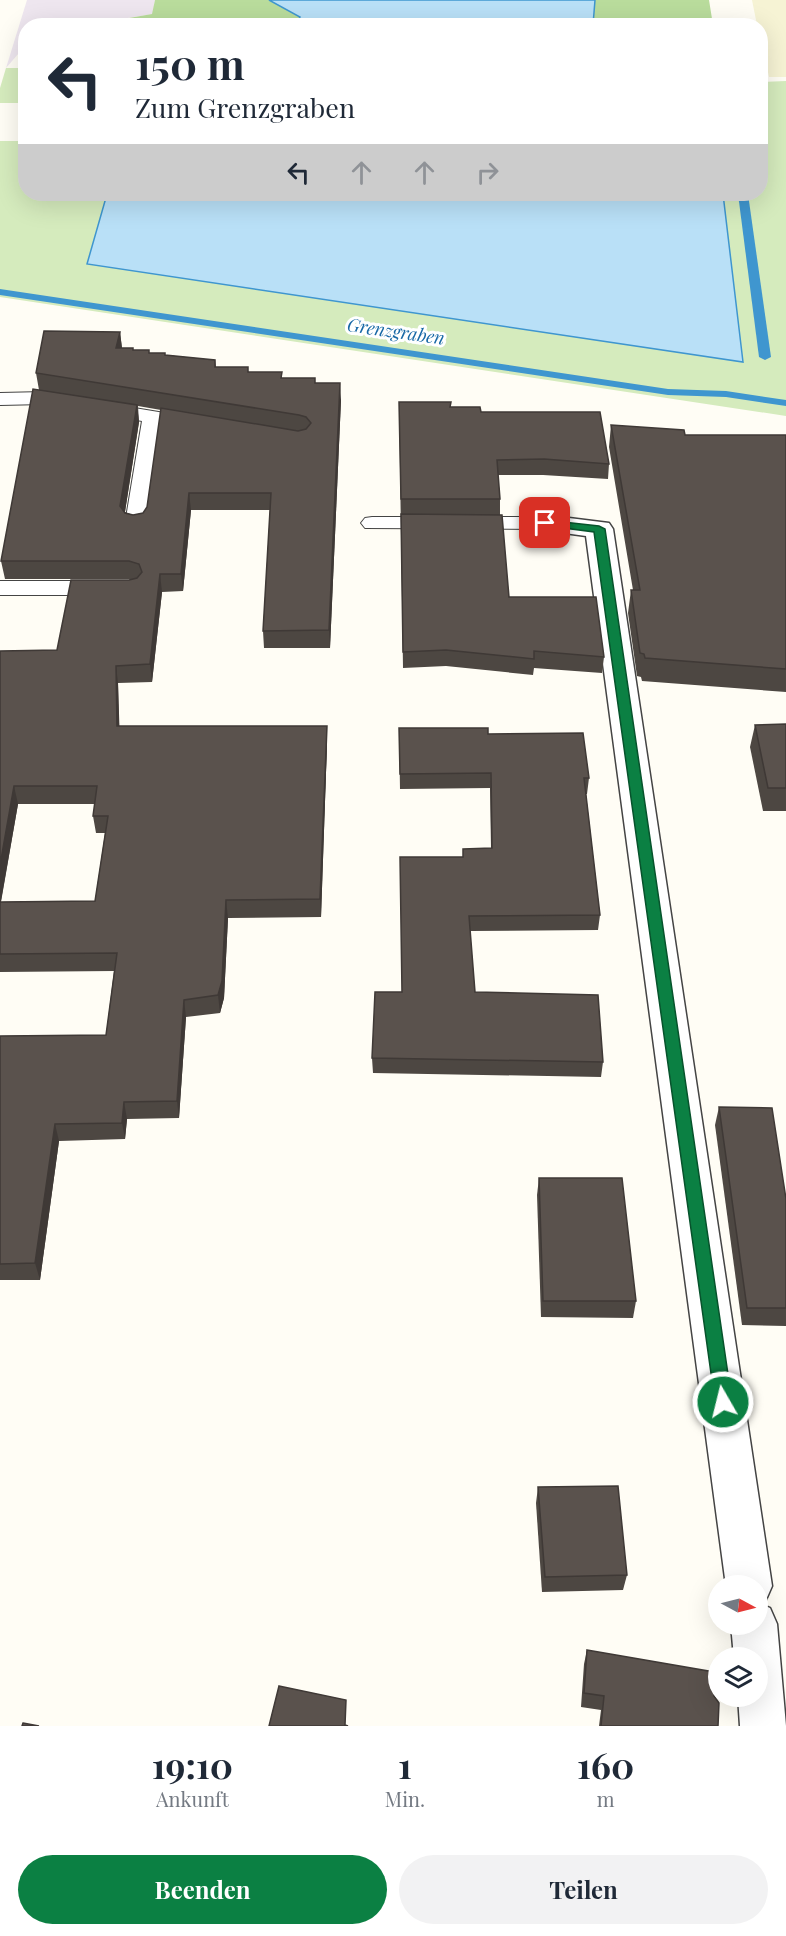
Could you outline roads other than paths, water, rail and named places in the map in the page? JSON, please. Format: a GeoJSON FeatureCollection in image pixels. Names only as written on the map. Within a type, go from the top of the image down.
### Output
{"type":"FeatureCollection","features":[{"type":"Feature","properties":{"kind":"street"},"geometry":{"type":"LineString","coordinates":[[545,523],[599,529],[747,1575]]}},
{"type":"Feature","properties":{"kind":"street"},"geometry":{"type":"LineString","coordinates":[[762,1707],[764,1726]]}},
{"type":"Feature","properties":{"kind":"lane"},"geometry":{"type":"LineString","coordinates":[[0,399],[44,398],[209,426]]}},
{"type":"Feature","properties":{"kind":"lane"},"geometry":{"type":"LineString","coordinates":[[136,524],[152,417]]}},
{"type":"Feature","properties":{"kind":"lane"},"geometry":{"type":"LineString","coordinates":[[372,523],[545,523]]}},
{"type":"Feature","properties":{"kind":"lane"},"geometry":{"type":"LineString","coordinates":[[0,588],[119,588]]}},
{"type":"Feature","properties":{"kind":"water"},"geometry":{"type":"Polygon","coordinates":[[[269,0],[595,0],[594,18],[300,17],[269,0]]]}},
{"type":"Feature","properties":{"kind":"water"},"geometry":{"type":"Polygon","coordinates":[[[105,201],[724,201],[743,362],[87,264],[105,201]]]}},
{"type":"Feature","properties":{"kind":"waterway"},"geometry":{"type":"LineString","coordinates":[[744,201],[765,357]]}},
{"type":"Feature","properties":{"kind":"waterway","name":"Grenzgraben"},"geometry":{"type":"LineString","coordinates":[[0,292],[668,392],[726,394],[786,403]]}}]}
